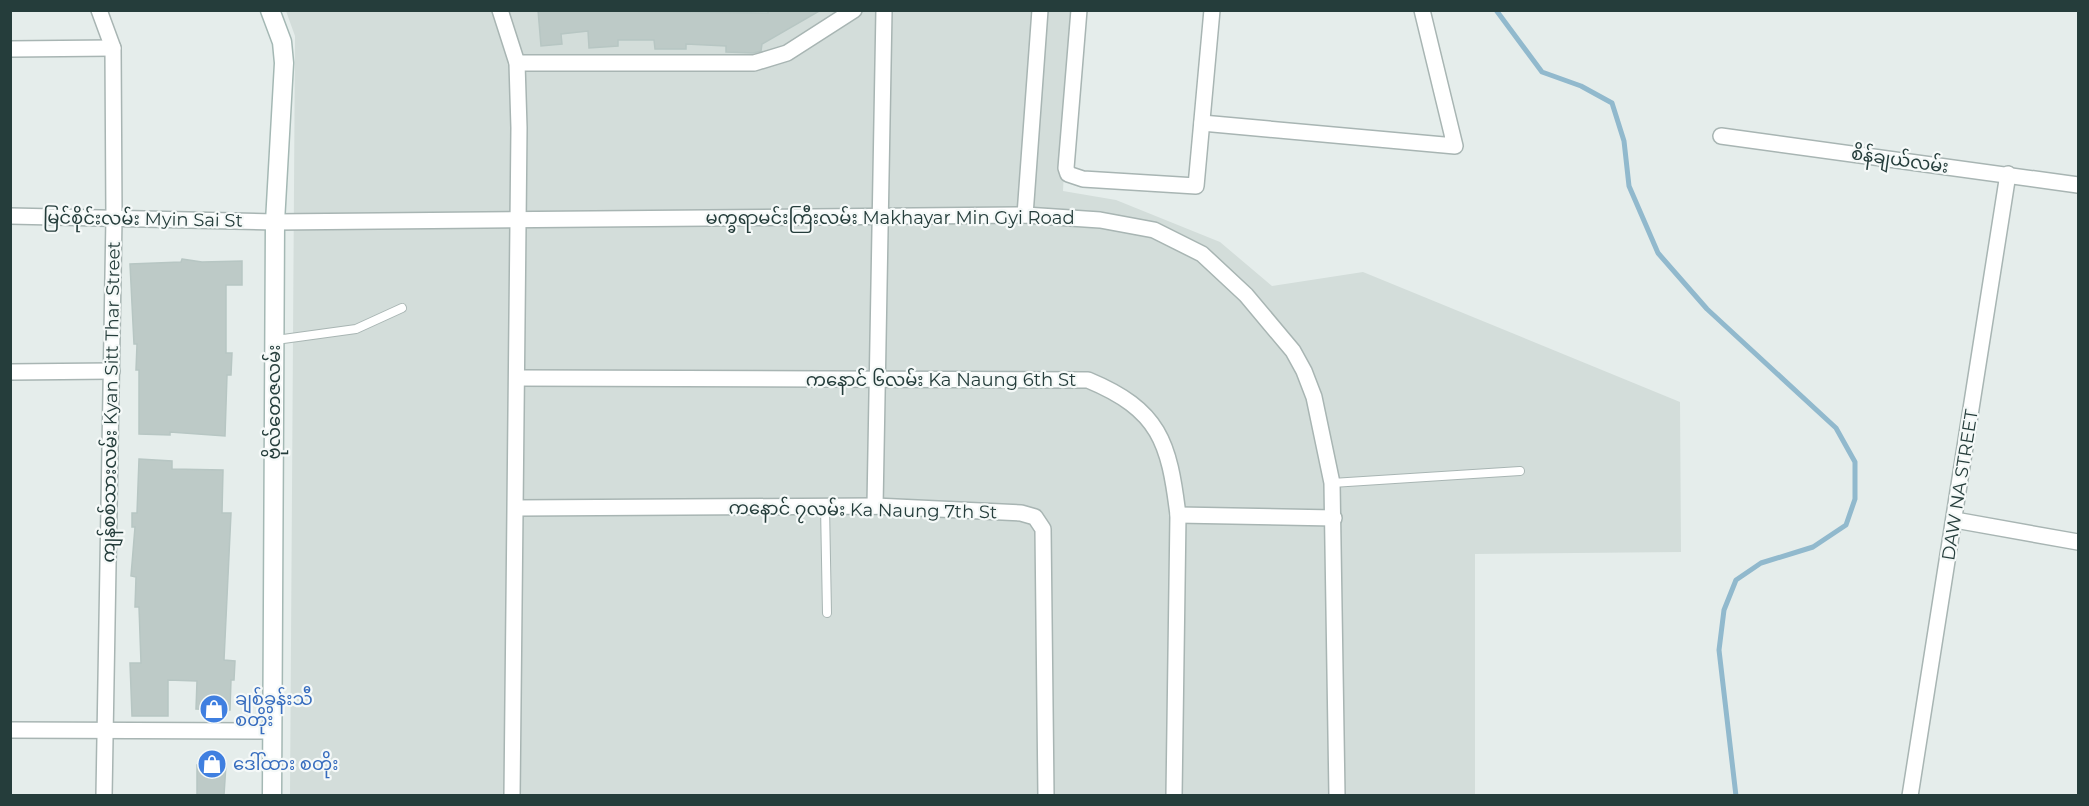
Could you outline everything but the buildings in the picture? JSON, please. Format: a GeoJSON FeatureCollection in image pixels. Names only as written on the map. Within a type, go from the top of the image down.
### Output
{"type":"FeatureCollection","features":[{"type":"Feature","properties":{"kind":"main road","name":"ဗိုလ်တေဇလမ်း"},"geometry":{"type":"LineString","coordinates":[[270,10],[282,42],[284,63],[275,222],[272,795]]}},
{"type":"Feature","properties":{"kind":"street","name":"ကျန်စစ်သားလမ်း Kyan Sitt Thar Street"},"geometry":{"type":"LineString","coordinates":[[99,10],[113,48],[114,218],[104,795]]}},
{"type":"Feature","properties":{"kind":"street"},"geometry":{"type":"LineString","coordinates":[[500,10],[517,63],[518,378],[513,795]]}},
{"type":"Feature","properties":{"kind":"street"},"geometry":{"type":"LineString","coordinates":[[517,63],[754,63],[787,52],[854,10]]}},
{"type":"Feature","properties":{"kind":"street"},"geometry":{"type":"LineString","coordinates":[[875,506],[878,216],[884,10]]}},
{"type":"Feature","properties":{"kind":"street"},"geometry":{"type":"LineString","coordinates":[[1025,215],[1040,10]]}},
{"type":"Feature","properties":{"kind":"street"},"geometry":{"type":"LineString","coordinates":[[1079,10],[1066,168],[1068,174],[1083,178],[1196,186],[1212,10]]}},
{"type":"Feature","properties":{"kind":"street"},"geometry":{"type":"LineString","coordinates":[[1202,123],[1455,146],[1422,10]]}},
{"type":"Feature","properties":{"kind":"street"},"geometry":{"type":"LineString","coordinates":[[10,49],[113,48]]}},
{"type":"Feature","properties":{"kind":"street","name":"စိန်ချယ်လမ်း"},"geometry":{"type":"LineString","coordinates":[[1721,136],[2079,185]]}},
{"type":"Feature","properties":{"kind":"street","name":"DAW NA STREET"},"geometry":{"type":"LineString","coordinates":[[1910,795],[2008,174]]}},
{"type":"Feature","properties":{"kind":"street","name":"မက္ခရာမင်းကြီးလမ်း Makhayar Min Gyi Road"},"geometry":{"type":"LineString","coordinates":[[275,222],[1025,215],[1100,220],[1154,230],[1202,254],[1246,295],[1293,351],[1314,397],[1332,483],[1337,795]]}},
{"type":"Feature","properties":{"kind":"street","name":"မြင်စိုင်းလမ်း Myin Sai St"},"geometry":{"type":"LineString","coordinates":[[10,216],[275,222]]}},
{"type":"Feature","properties":{"kind":"street"},"geometry":{"type":"LineString","coordinates":[[10,372],[112,371]]}},
{"type":"Feature","properties":{"kind":"street","name":"ကနောင် ၆လမ်း Ka Naung 6th St"},"geometry":{"type":"LineString","coordinates":[[518,378],[1088,380],[1117,392],[1139,407],[1165,444],[1178,515],[1174,795]]}},
{"type":"Feature","properties":{"kind":"street","name":"ကနောင် ၇လမ်း Ka Naung 7th St"},"geometry":{"type":"LineString","coordinates":[[517,508],[875,506],[1021,513],[1035,517],[1043,529],[1046,795]]}},
{"type":"Feature","properties":{"kind":"street"},"geometry":{"type":"LineString","coordinates":[[1178,515],[1334,518]]}},
{"type":"Feature","properties":{"kind":"street"},"geometry":{"type":"LineString","coordinates":[[1955,520],[2079,542]]}},
{"type":"Feature","properties":{"kind":"street"},"geometry":{"type":"LineString","coordinates":[[10,730],[272,731]]}},
{"type":"Feature","properties":{"kind":"lane"},"geometry":{"type":"LineString","coordinates":[[274,341],[356,329],[402,308]]}},
{"type":"Feature","properties":{"kind":"lane"},"geometry":{"type":"LineString","coordinates":[[1332,483],[1520,471]]}},
{"type":"Feature","properties":{"kind":"lane"},"geometry":{"type":"LineString","coordinates":[[825,506],[827,613]]}},
{"type":"Feature","properties":{"kind":"shaded area"},"geometry":{"type":"Polygon","coordinates":[[[286,11],[1072,11],[1063,191],[1116,200],[1220,242],[1272,286],[1363,272],[1680,402],[1681,552],[1475,554],[1475,795],[290,795],[295,36],[286,11]]]}},
{"type":"Feature","properties":{"kind":"waterway"},"geometry":{"type":"LineString","coordinates":[[1496,10],[1542,72],[1581,86],[1612,103],[1624,141],[1629,186],[1658,253],[1707,309],[1836,428],[1855,462],[1855,499],[1846,525],[1813,547],[1761,563],[1736,580],[1724,610],[1719,650],[1736,796]]}},
{"type":"Feature","properties":{"kind":"place","name":"ချစ်ခွန်းသီ စတိုး"},"geometry":{"type":"Point","coordinates":[214,709]}},
{"type":"Feature","properties":{"kind":"place","name":"ဒေါ်ထား စတိုး"},"geometry":{"type":"Point","coordinates":[212,764]}}]}
